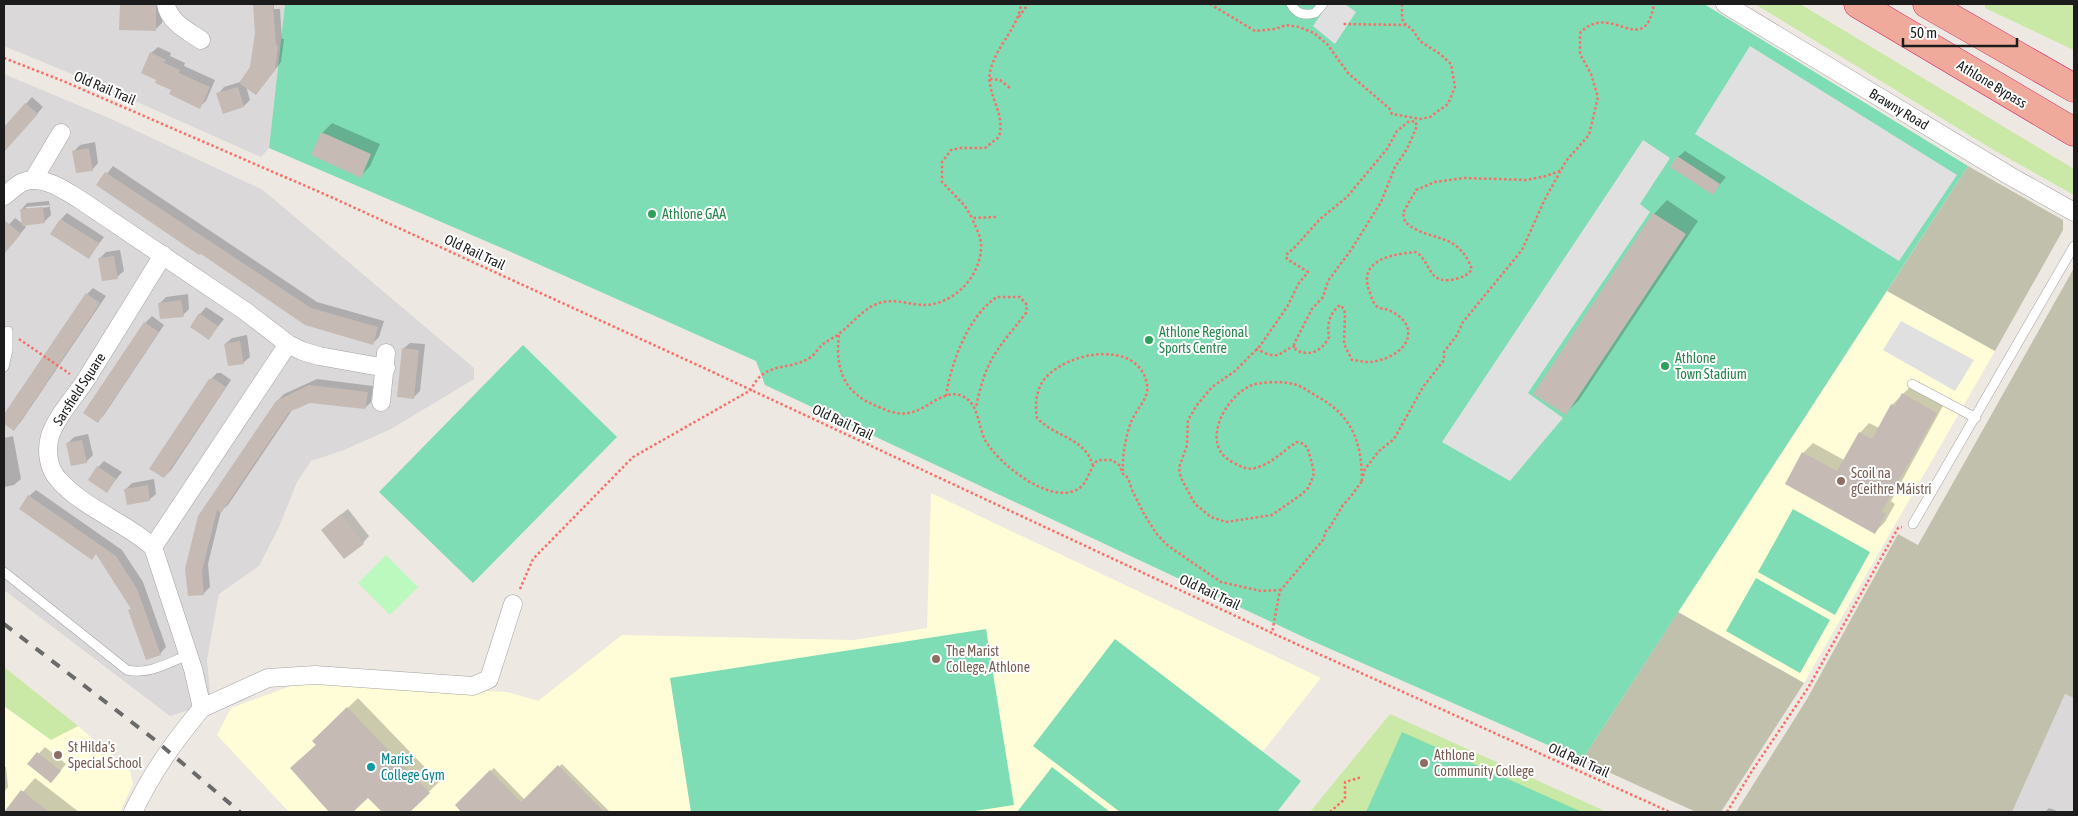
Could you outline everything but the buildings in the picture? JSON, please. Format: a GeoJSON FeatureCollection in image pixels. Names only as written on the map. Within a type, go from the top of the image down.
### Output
{"type":"FeatureCollection","features":[{"type":"Feature","properties":{"kind":"highway","name":"Athlone Bypass"},"geometry":{"type":"LineString","coordinates":[[1858,4],[2074,132]]}},
{"type":"Feature","properties":{"kind":"highway"},"geometry":{"type":"LineString","coordinates":[[1927,4],[2074,88]]}},
{"type":"Feature","properties":{"kind":"street"},"geometry":{"type":"LineString","coordinates":[[166,4],[171,17],[202,40]]}},
{"type":"Feature","properties":{"kind":"street","name":"Brawny Road"},"geometry":{"type":"LineString","coordinates":[[1725,4],[2010,176],[2074,212]]}},
{"type":"Feature","properties":{"kind":"street"},"geometry":{"type":"LineString","coordinates":[[33,180],[61,133]]}},
{"type":"Feature","properties":{"kind":"street"},"geometry":{"type":"LineString","coordinates":[[4,196],[23,182],[33,180],[52,184],[71,194],[245,311],[288,344],[319,356],[386,361],[381,402]]}},
{"type":"Feature","properties":{"kind":"street","name":"Sarsfield Square"},"geometry":{"type":"LineString","coordinates":[[153,547],[141,537],[82,500],[57,478],[50,468],[48,452],[50,438],[59,419],[163,256]]}},
{"type":"Feature","properties":{"kind":"street"},"geometry":{"type":"LineString","coordinates":[[202,708],[188,655],[153,547],[288,344]]}},
{"type":"Feature","properties":{"kind":"street"},"geometry":{"type":"LineString","coordinates":[[133,812],[147,782],[160,762],[202,708],[268,678],[315,675],[473,686],[489,679],[513,604]]}},
{"type":"Feature","properties":{"kind":"lane"},"geometry":{"type":"LineString","coordinates":[[1291,4],[1297,12],[1304,15],[1315,13],[1322,4]]}},
{"type":"Feature","properties":{"kind":"lane"},"geometry":{"type":"LineString","coordinates":[[1914,524],[2074,246]]}},
{"type":"Feature","properties":{"kind":"lane"},"geometry":{"type":"LineString","coordinates":[[4,367],[8,350],[8,331]]}},
{"type":"Feature","properties":{"kind":"lane"},"geometry":{"type":"LineString","coordinates":[[1912,384],[1976,418]]}},
{"type":"Feature","properties":{"kind":"lane"},"geometry":{"type":"LineString","coordinates":[[4,572],[127,670],[138,673],[148,671],[188,655]]}},
{"type":"Feature","properties":{"kind":"path"},"geometry":{"type":"LineString","coordinates":[[1015,22],[1021,4]]}},
{"type":"Feature","properties":{"kind":"path"},"geometry":{"type":"LineString","coordinates":[[513,604],[533,559],[633,457],[751,390],[756,378],[776,368],[811,357],[822,345],[839,335],[864,312],[884,302],[936,304],[957,293],[969,280],[980,256],[981,244],[972,218],[965,206],[942,182],[942,162],[951,150],[985,148],[999,137],[1001,117],[990,86],[993,63],[1015,22],[1028,4]]}},
{"type":"Feature","properties":{"kind":"path"},"geometry":{"type":"LineString","coordinates":[[1210,4],[1256,31],[1275,29],[1286,25],[1302,28],[1314,33],[1327,44],[1348,72],[1390,109],[1392,114],[1426,118],[1441,110],[1450,100],[1455,87],[1453,69],[1440,54],[1420,41],[1412,29],[1406,25],[1402,19],[1402,4]]}},
{"type":"Feature","properties":{"kind":"path"},"geometry":{"type":"LineString","coordinates":[[1272,632],[1280,591],[1322,540],[1326,530],[1362,481],[1365,469],[1379,452],[1394,439],[1423,388],[1444,360],[1444,352],[1457,335],[1463,322],[1522,250],[1545,199],[1566,161],[1588,135],[1598,97],[1592,74],[1580,54],[1580,33],[1590,23],[1601,20],[1616,22],[1632,30],[1638,29],[1650,20],[1654,4]]}},
{"type":"Feature","properties":{"kind":"path"},"geometry":{"type":"LineString","coordinates":[[1341,24],[1406,25]]}},
{"type":"Feature","properties":{"kind":"path","name":"Old Rail Trail"},"geometry":{"type":"LineString","coordinates":[[4,58],[63,81],[254,163],[751,390],[1272,632],[1670,812]]}},
{"type":"Feature","properties":{"kind":"path"},"geometry":{"type":"LineString","coordinates":[[990,79],[1000,80],[1010,88]]}},
{"type":"Feature","properties":{"kind":"path"},"geometry":{"type":"LineString","coordinates":[[1295,346],[1312,309],[1322,297],[1328,281],[1351,250],[1381,202],[1395,167],[1413,138],[1417,126],[1415,121],[1408,122],[1397,131],[1387,149],[1347,196],[1320,219],[1296,246],[1286,254],[1287,259],[1308,272],[1298,284],[1287,307],[1256,349],[1235,371],[1212,387],[1188,420],[1187,445],[1179,468],[1184,486],[1195,504],[1211,517],[1226,522],[1272,515],[1283,509],[1308,488],[1314,472],[1308,449],[1304,444],[1297,442],[1264,466],[1248,469],[1227,458],[1217,445],[1215,438],[1219,422],[1237,395],[1253,385],[1279,381],[1294,384],[1306,390],[1331,404],[1346,418],[1355,436],[1362,459],[1362,481]]}},
{"type":"Feature","properties":{"kind":"path"},"geometry":{"type":"LineString","coordinates":[[1295,346],[1296,350],[1302,353],[1315,352],[1320,348],[1329,337],[1331,314],[1340,305],[1344,309],[1344,344],[1352,360],[1364,362],[1381,360],[1400,351],[1408,339],[1408,325],[1395,312],[1378,308],[1367,285],[1367,278],[1374,265],[1387,256],[1416,252],[1421,255],[1431,273],[1443,280],[1458,279],[1470,274],[1472,269],[1468,258],[1454,244],[1441,237],[1418,230],[1406,222],[1403,213],[1416,190],[1435,182],[1459,178],[1527,180],[1562,170]]}},
{"type":"Feature","properties":{"kind":"path"},"geometry":{"type":"LineString","coordinates":[[972,218],[996,217]]}},
{"type":"Feature","properties":{"kind":"path"},"geometry":{"type":"LineString","coordinates":[[946,396],[959,350],[973,322],[983,308],[997,297],[1020,297],[1028,305],[1026,313],[990,359],[983,375],[976,409],[978,421],[990,446],[1005,464],[1030,482],[1064,493],[1076,490],[1087,480],[1098,460],[1112,460],[1120,466],[1123,474],[1128,478],[1135,497],[1156,533],[1166,544],[1221,582],[1261,591],[1277,589],[1280,591]]}},
{"type":"Feature","properties":{"kind":"path"},"geometry":{"type":"LineString","coordinates":[[8,331],[83,383]]}},
{"type":"Feature","properties":{"kind":"path"},"geometry":{"type":"LineString","coordinates":[[839,335],[837,352],[842,377],[856,395],[871,404],[897,413],[906,414],[924,408],[952,394],[962,396],[971,401],[976,409]]}},
{"type":"Feature","properties":{"kind":"path"},"geometry":{"type":"LineString","coordinates":[[1256,349],[1271,355],[1280,355],[1289,347],[1295,346]]}},
{"type":"Feature","properties":{"kind":"path"},"geometry":{"type":"LineString","coordinates":[[1093,466],[1085,448],[1048,428],[1037,418],[1036,402],[1041,385],[1047,377],[1060,367],[1091,354],[1106,353],[1133,361],[1140,367],[1148,387],[1145,397],[1131,422],[1123,462],[1123,474]]}},
{"type":"Feature","properties":{"kind":"path"},"geometry":{"type":"LineString","coordinates":[[1727,812],[1808,688],[1898,528],[1914,524]]}},
{"type":"Feature","properties":{"kind":"path"},"geometry":{"type":"LineString","coordinates":[[1330,812],[1345,799],[1345,782],[1362,777]]}},
{"type":"Feature","properties":{"kind":"shaded area"},"geometry":{"type":"Polygon","coordinates":[[[4,4],[285,4],[269,148],[261,157],[108,89],[4,46],[4,4]]]}},
{"type":"Feature","properties":{"kind":"shaded area"},"geometry":{"type":"Polygon","coordinates":[[[1328,4],[1345,4],[1356,12],[1335,44],[1313,26],[1328,4]]]}},
{"type":"Feature","properties":{"kind":"shaded area"},"geometry":{"type":"Polygon","coordinates":[[[1750,46],[1957,175],[1899,261],[1695,134],[1750,46]]]}},
{"type":"Feature","properties":{"kind":"shaded area"},"geometry":{"type":"Polygon","coordinates":[[[4,74],[109,118],[263,190],[474,368],[474,379],[391,429],[344,450],[311,461],[297,482],[279,527],[259,566],[219,594],[207,659],[211,703],[170,716],[4,590],[4,74]]]}},
{"type":"Feature","properties":{"kind":"shaded area"},"geometry":{"type":"Polygon","coordinates":[[[1643,140],[1670,158],[1640,204],[1650,212],[1528,393],[1563,418],[1510,481],[1442,442],[1643,140]]]}},
{"type":"Feature","properties":{"kind":"shaded area"},"geometry":{"type":"Polygon","coordinates":[[[1968,166],[2063,220],[2063,230],[1995,351],[1887,291],[1968,166]]]}},
{"type":"Feature","properties":{"kind":"shaded area"},"geometry":{"type":"Polygon","coordinates":[[[2074,268],[2074,698],[2065,694],[2012,812],[1736,812],[1807,699],[1898,534],[1918,545],[2074,268]]]}},
{"type":"Feature","properties":{"kind":"shaded area","name":"Scoil na gCeithre Máistrí"},"geometry":{"type":"Polygon","coordinates":[[[1887,291],[1995,351],[1804,683],[1678,612],[1887,291]]]}},
{"type":"Feature","properties":{"kind":"shaded area"},"geometry":{"type":"Polygon","coordinates":[[[1901,321],[1974,360],[1955,391],[1883,350],[1901,321]]]}},
{"type":"Feature","properties":{"kind":"shaded area","name":"The Marist College, Athlone"},"geometry":{"type":"Polygon","coordinates":[[[931,493],[1321,678],[1215,812],[289,812],[217,735],[231,708],[299,683],[507,692],[538,701],[622,635],[854,640],[927,628],[931,493]]]}},
{"type":"Feature","properties":{"kind":"shaded area"},"geometry":{"type":"Polygon","coordinates":[[[1678,612],[1804,683],[1721,812],[1696,812],[1582,760],[1678,612]]]}},
{"type":"Feature","properties":{"kind":"shaded area"},"geometry":{"type":"Polygon","coordinates":[[[2065,694],[2074,698],[2074,812],[2012,812],[2065,694]]]}},
{"type":"Feature","properties":{"kind":"shaded area","name":"St Hilda's Special School"},"geometry":{"type":"Polygon","coordinates":[[[4,706],[51,739],[78,726],[130,771],[133,784],[120,812],[4,812],[4,706]]]}},
{"type":"Feature","properties":{"kind":"green space"},"geometry":{"type":"Polygon","coordinates":[[[285,4],[1704,4],[1968,166],[1582,760],[1310,640],[765,385],[756,361],[511,252],[269,148],[285,4]]]}},
{"type":"Feature","properties":{"kind":"green space"},"geometry":{"type":"Polygon","coordinates":[[[1755,4],[1800,4],[2074,169],[2074,195],[1992,149],[1755,4]]]}},
{"type":"Feature","properties":{"kind":"green space"},"geometry":{"type":"Polygon","coordinates":[[[1985,4],[2074,4],[2074,50],[1985,8],[1985,4]]]}},
{"type":"Feature","properties":{"kind":"green space"},"geometry":{"type":"Polygon","coordinates":[[[523,345],[617,437],[473,583],[379,492],[523,345]]]}},
{"type":"Feature","properties":{"kind":"green space"},"geometry":{"type":"Polygon","coordinates":[[[1793,509],[1870,552],[1835,615],[1758,572],[1793,509]]]}},
{"type":"Feature","properties":{"kind":"green space"},"geometry":{"type":"Polygon","coordinates":[[[386,555],[418,587],[390,615],[358,583],[386,555]]]}},
{"type":"Feature","properties":{"kind":"green space"},"geometry":{"type":"Polygon","coordinates":[[[1756,578],[1830,620],[1800,673],[1726,631],[1756,578]]]}},
{"type":"Feature","properties":{"kind":"green space"},"geometry":{"type":"Polygon","coordinates":[[[986,629],[1014,805],[968,812],[691,812],[670,678],[986,629]]]}},
{"type":"Feature","properties":{"kind":"green space"},"geometry":{"type":"Polygon","coordinates":[[[1115,639],[1301,781],[1277,812],[1120,812],[1033,746],[1115,639]]]}},
{"type":"Feature","properties":{"kind":"green space"},"geometry":{"type":"Polygon","coordinates":[[[4,667],[78,726],[51,740],[4,706],[4,667]]]}},
{"type":"Feature","properties":{"kind":"green space","name":"Athlone Community College"},"geometry":{"type":"Polygon","coordinates":[[[1390,714],[1607,812],[1310,812],[1390,714]]]}},
{"type":"Feature","properties":{"kind":"green space"},"geometry":{"type":"Polygon","coordinates":[[[1402,732],[1582,812],[1366,812],[1402,732]]]}},
{"type":"Feature","properties":{"kind":"green space"},"geometry":{"type":"Polygon","coordinates":[[[1052,767],[1110,812],[1017,812],[1052,767]]]}},
{"type":"Feature","properties":{"kind":"railway"},"geometry":{"type":"LineString","coordinates":[[4,624],[155,740],[240,812]]}},
{"type":"Feature","properties":{"kind":"place","name":"Athlone GAA"},"geometry":{"type":"Point","coordinates":[652,214]}},
{"type":"Feature","properties":{"kind":"place","name":"Athlone Regional Sports Centre"},"geometry":{"type":"Point","coordinates":[1149,340]}},
{"type":"Feature","properties":{"kind":"place","name":"Athlone Town Stadium"},"geometry":{"type":"Point","coordinates":[1665,366]}},
{"type":"Feature","properties":{"kind":"place","name":"Scoil na gCeithre Máistrí"},"geometry":{"type":"Point","coordinates":[1841,481]}},
{"type":"Feature","properties":{"kind":"place","name":"The Marist College, Athlone"},"geometry":{"type":"Point","coordinates":[936,659]}},
{"type":"Feature","properties":{"kind":"place","name":"St Hilda's Special School"},"geometry":{"type":"Point","coordinates":[58,755]}},
{"type":"Feature","properties":{"kind":"place","name":"Athlone Community College"},"geometry":{"type":"Point","coordinates":[1424,763]}},
{"type":"Feature","properties":{"kind":"place","name":"Marist College Gym"},"geometry":{"type":"Point","coordinates":[371,767]}}]}
